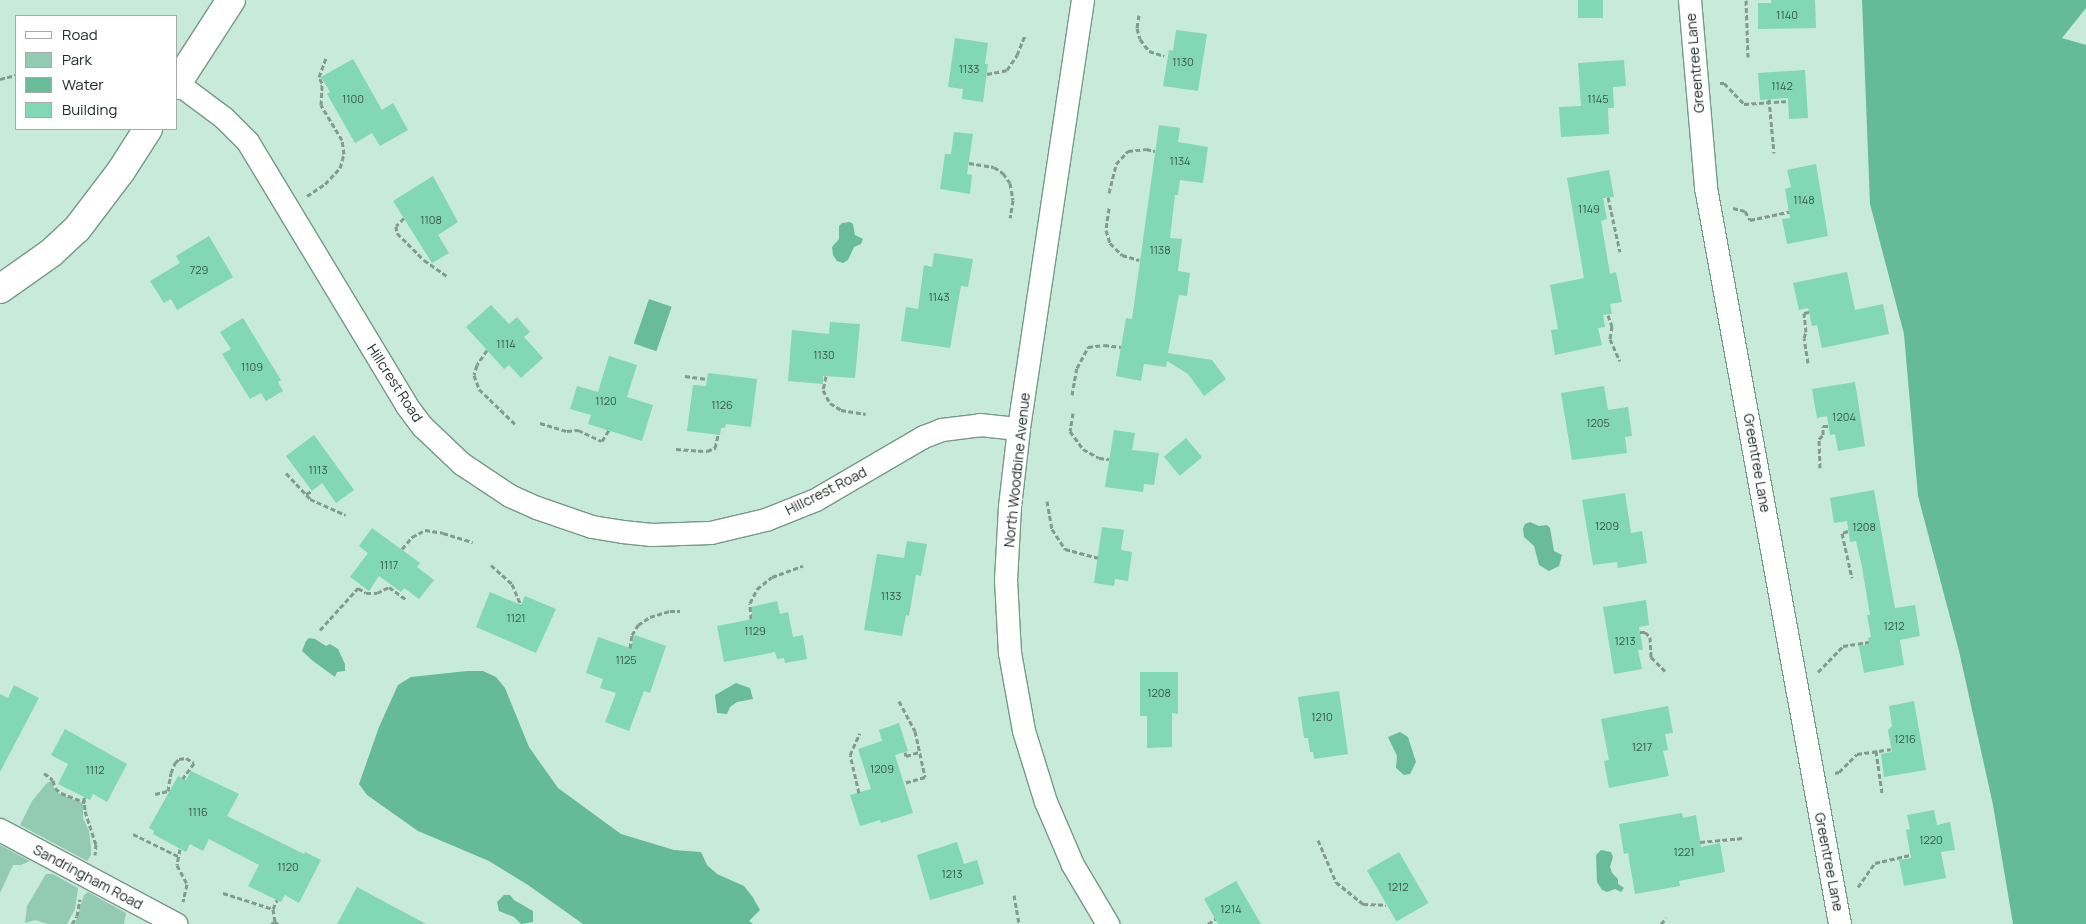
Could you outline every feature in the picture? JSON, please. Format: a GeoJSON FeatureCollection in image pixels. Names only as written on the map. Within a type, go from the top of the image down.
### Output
{"type":"FeatureCollection","features":[{"type":"Feature","properties":{"kind":"main road"},"geometry":{"type":"LineString","coordinates":[[178,82],[231,0]]}},
{"type":"Feature","properties":{"kind":"main road"},"geometry":{"type":"LineString","coordinates":[[0,289],[50,253],[76,229],[121,172],[147,130]]}},
{"type":"Feature","properties":{"kind":"street","name":"North Woodbine Avenue"},"geometry":{"type":"LineString","coordinates":[[1083,0],[1019,429],[1010,507],[1006,580],[1010,653],[1024,731],[1046,802],[1073,865],[1108,924]]}},
{"type":"Feature","properties":{"kind":"street","name":"Greentree Lane"},"geometry":{"type":"LineString","coordinates":[[1690,0],[1706,188],[1780,586],[1794,676],[1840,924]]}},
{"type":"Feature","properties":{"kind":"street","name":"Hillcrest Road"},"geometry":{"type":"LineString","coordinates":[[178,85],[224,118],[240,133],[407,406],[423,427],[462,464],[510,496],[592,527],[652,535],[682,535],[738,528],[816,500],[924,437],[942,430],[980,426],[1019,429]]}},
{"type":"Feature","properties":{"kind":"street","name":"Sandringham Road"},"geometry":{"type":"LineString","coordinates":[[0,830],[173,923]]}},
{"type":"Feature","properties":{"kind":"path"},"geometry":{"type":"LineString","coordinates":[[1746,0],[1748,57]]}},
{"type":"Feature","properties":{"kind":"path"},"geometry":{"type":"LineString","coordinates":[[1138,15],[1137,28],[1140,39],[1150,51],[1164,56]]}},
{"type":"Feature","properties":{"kind":"path"},"geometry":{"type":"LineString","coordinates":[[987,74],[1007,70],[1017,55],[1025,35]]}},
{"type":"Feature","properties":{"kind":"path"},"geometry":{"type":"LineString","coordinates":[[288,209],[325,184],[340,168],[344,154],[342,140],[321,105],[322,83],[319,77],[326,58]]}},
{"type":"Feature","properties":{"kind":"path"},"geometry":{"type":"LineString","coordinates":[[0,79],[15,75]]}},
{"type":"Feature","properties":{"kind":"path"},"geometry":{"type":"LineString","coordinates":[[1696,83],[1724,83],[1744,104],[1788,101]]}},
{"type":"Feature","properties":{"kind":"path"},"geometry":{"type":"LineString","coordinates":[[1769,101],[1774,153]]}},
{"type":"Feature","properties":{"kind":"path"},"geometry":{"type":"LineString","coordinates":[[1109,193],[1116,164],[1128,151],[1155,150]]}},
{"type":"Feature","properties":{"kind":"path"},"geometry":{"type":"LineString","coordinates":[[969,163],[994,167],[1003,173],[1010,183],[1013,200],[1010,218]]}},
{"type":"Feature","properties":{"kind":"path"},"geometry":{"type":"LineString","coordinates":[[1608,197],[1620,252]]}},
{"type":"Feature","properties":{"kind":"path"},"geometry":{"type":"LineString","coordinates":[[1109,208],[1106,230],[1110,243],[1122,255],[1139,260]]}},
{"type":"Feature","properties":{"kind":"path"},"geometry":{"type":"LineString","coordinates":[[1711,212],[1733,208],[1745,211],[1750,220],[1789,212]]}},
{"type":"Feature","properties":{"kind":"path"},"geometry":{"type":"LineString","coordinates":[[404,218],[396,226],[397,233],[424,260],[448,277]]}},
{"type":"Feature","properties":{"kind":"path"},"geometry":{"type":"LineString","coordinates":[[1808,363],[1804,338],[1806,332],[1804,313],[1809,312]]}},
{"type":"Feature","properties":{"kind":"path"},"geometry":{"type":"LineString","coordinates":[[1608,315],[1612,326],[1610,339],[1620,362]]}},
{"type":"Feature","properties":{"kind":"path"},"geometry":{"type":"LineString","coordinates":[[1072,395],[1077,368],[1088,347],[1104,344],[1121,347]]}},
{"type":"Feature","properties":{"kind":"path"},"geometry":{"type":"LineString","coordinates":[[488,350],[477,365],[474,375],[479,389],[515,424]]}},
{"type":"Feature","properties":{"kind":"path"},"geometry":{"type":"LineString","coordinates":[[685,376],[707,379]]}},
{"type":"Feature","properties":{"kind":"path"},"geometry":{"type":"LineString","coordinates":[[826,376],[823,390],[830,403],[841,410],[866,414]]}},
{"type":"Feature","properties":{"kind":"path"},"geometry":{"type":"LineString","coordinates":[[1073,413],[1070,430],[1083,449],[1099,458],[1109,459]]}},
{"type":"Feature","properties":{"kind":"path"},"geometry":{"type":"LineString","coordinates":[[540,422],[567,431],[578,430],[602,442],[609,430]]}},
{"type":"Feature","properties":{"kind":"path"},"geometry":{"type":"LineString","coordinates":[[1820,468],[1819,439],[1823,436],[1823,426],[1828,426]]}},
{"type":"Feature","properties":{"kind":"path"},"geometry":{"type":"LineString","coordinates":[[676,449],[706,452],[715,448],[718,435]]}},
{"type":"Feature","properties":{"kind":"path"},"geometry":{"type":"LineString","coordinates":[[286,473],[310,499],[346,515]]}},
{"type":"Feature","properties":{"kind":"path"},"geometry":{"type":"LineString","coordinates":[[306,494],[312,491]]}},
{"type":"Feature","properties":{"kind":"path"},"geometry":{"type":"LineString","coordinates":[[1047,501],[1052,529],[1065,549],[1098,558]]}},
{"type":"Feature","properties":{"kind":"path"},"geometry":{"type":"LineString","coordinates":[[402,549],[412,537],[425,530],[473,542]]}},
{"type":"Feature","properties":{"kind":"path"},"geometry":{"type":"LineString","coordinates":[[1848,531],[1842,533],[1852,578]]}},
{"type":"Feature","properties":{"kind":"path"},"geometry":{"type":"LineString","coordinates":[[491,565],[512,584],[521,605]]}},
{"type":"Feature","properties":{"kind":"path"},"geometry":{"type":"LineString","coordinates":[[751,619],[750,603],[757,589],[772,577],[803,566]]}},
{"type":"Feature","properties":{"kind":"path"},"geometry":{"type":"LineString","coordinates":[[320,630],[358,588],[366,593],[377,593],[389,587],[407,600]]}},
{"type":"Feature","properties":{"kind":"path"},"geometry":{"type":"LineString","coordinates":[[630,648],[632,635],[638,625],[650,617],[670,611],[680,611]]}},
{"type":"Feature","properties":{"kind":"path"},"geometry":{"type":"LineString","coordinates":[[1640,632],[1645,632],[1650,637],[1651,657],[1665,671]]}},
{"type":"Feature","properties":{"kind":"path"},"geometry":{"type":"LineString","coordinates":[[1794,676],[1818,672],[1843,646],[1869,642]]}},
{"type":"Feature","properties":{"kind":"path"},"geometry":{"type":"LineString","coordinates":[[899,701],[915,731],[925,777],[904,784]]}},
{"type":"Feature","properties":{"kind":"path"},"geometry":{"type":"LineString","coordinates":[[859,792],[850,755],[860,733]]}},
{"type":"Feature","properties":{"kind":"path"},"geometry":{"type":"LineString","coordinates":[[1813,776],[1839,772],[1857,754],[1891,749]]}},
{"type":"Feature","properties":{"kind":"path"},"geometry":{"type":"LineString","coordinates":[[1876,751],[1882,793]]}},
{"type":"Feature","properties":{"kind":"path"},"geometry":{"type":"LineString","coordinates":[[905,752],[906,756],[919,752]]}},
{"type":"Feature","properties":{"kind":"path"},"geometry":{"type":"LineString","coordinates":[[155,794],[168,791],[171,773],[176,763],[179,759],[186,758],[194,763],[183,778]]}},
{"type":"Feature","properties":{"kind":"path"},"geometry":{"type":"LineString","coordinates":[[44,773],[53,780],[55,788],[61,793],[84,799],[85,811],[96,844],[95,856],[82,874]]}},
{"type":"Feature","properties":{"kind":"path"},"geometry":{"type":"LineString","coordinates":[[133,834],[178,856]]}},
{"type":"Feature","properties":{"kind":"path"},"geometry":{"type":"LineString","coordinates":[[1700,842],[1743,838]]}},
{"type":"Feature","properties":{"kind":"path"},"geometry":{"type":"LineString","coordinates":[[1318,840],[1336,882],[1363,904],[1386,906]]}},
{"type":"Feature","properties":{"kind":"path"},"geometry":{"type":"LineString","coordinates":[[173,923],[187,890],[187,884],[177,865],[180,849]]}},
{"type":"Feature","properties":{"kind":"path"},"geometry":{"type":"LineString","coordinates":[[1834,893],[1856,890],[1874,862],[1911,855]]}},
{"type":"Feature","properties":{"kind":"path"},"geometry":{"type":"LineString","coordinates":[[223,893],[273,909]]}},
{"type":"Feature","properties":{"kind":"path"},"geometry":{"type":"LineString","coordinates":[[1014,895],[1019,924]]}},
{"type":"Feature","properties":{"kind":"path"},"geometry":{"type":"LineString","coordinates":[[275,923],[273,909],[277,900]]}},
{"type":"Feature","properties":{"kind":"path"},"geometry":{"type":"LineString","coordinates":[[1661,924],[1666,918]]}},
{"type":"Feature","properties":{"kind":"path"},"geometry":{"type":"LineString","coordinates":[[1208,924],[1215,919]]}},
{"type":"Feature","properties":{"kind":"green space"},"geometry":{"type":"Polygon","coordinates":[[[52,780],[54,789],[60,794],[83,803],[83,818],[89,831],[91,847],[91,855],[87,861],[20,825],[32,801],[46,784],[52,780]]]}},
{"type":"Feature","properties":{"kind":"green space"},"geometry":{"type":"Polygon","coordinates":[[[0,845],[30,861],[21,865],[13,865],[0,893],[0,845]]]}},
{"type":"Feature","properties":{"kind":"green space"},"geometry":{"type":"Polygon","coordinates":[[[46,874],[53,874],[78,888],[75,909],[67,924],[48,924],[35,920],[25,923],[27,906],[46,874]]]}},
{"type":"Feature","properties":{"kind":"green space"},"geometry":{"type":"Polygon","coordinates":[[[88,892],[126,913],[124,924],[75,924],[84,895],[88,892]]]}},
{"type":"Feature","properties":{"kind":"shaded area"},"geometry":{"type":"Polygon","coordinates":[[[1862,0],[2086,0],[2086,8],[2062,38],[2086,45],[2086,924],[2013,924],[1993,805],[1959,651],[1918,496],[1904,334],[1870,204],[1862,0]]]}},
{"type":"Feature","properties":{"kind":"shaded area"},"geometry":{"type":"Polygon","coordinates":[[[483,671],[496,677],[505,688],[529,747],[558,788],[621,834],[674,850],[701,852],[707,865],[717,874],[744,886],[752,896],[760,910],[749,921],[753,924],[583,924],[528,885],[489,861],[418,831],[367,795],[359,784],[379,727],[398,685],[411,677],[483,671]]]}},
{"type":"Feature","properties":{"kind":"water"},"geometry":{"type":"Polygon","coordinates":[[[850,222],[853,224],[855,235],[863,239],[861,244],[854,247],[848,260],[843,263],[837,261],[833,255],[832,247],[839,239],[839,226],[842,223],[850,222]]]}},
{"type":"Feature","properties":{"kind":"water"},"geometry":{"type":"Polygon","coordinates":[[[649,299],[672,307],[656,351],[634,343],[649,299]]]}},
{"type":"Feature","properties":{"kind":"water"},"geometry":{"type":"Polygon","coordinates":[[[1530,522],[1539,526],[1547,525],[1550,528],[1554,551],[1562,555],[1559,566],[1549,571],[1539,565],[1534,546],[1524,537],[1523,529],[1525,524],[1530,522]]]}},
{"type":"Feature","properties":{"kind":"water"},"geometry":{"type":"Polygon","coordinates":[[[309,638],[315,639],[326,646],[330,644],[338,649],[345,664],[345,671],[337,672],[335,677],[302,651],[309,638]]]}},
{"type":"Feature","properties":{"kind":"water"},"geometry":{"type":"Polygon","coordinates":[[[736,683],[750,688],[753,699],[737,702],[730,707],[727,714],[717,713],[715,695],[736,683]]]}},
{"type":"Feature","properties":{"kind":"water"},"geometry":{"type":"Polygon","coordinates":[[[1400,732],[1408,737],[1416,762],[1410,774],[1404,775],[1396,768],[1397,756],[1388,737],[1400,732]]]}},
{"type":"Feature","properties":{"kind":"water"},"geometry":{"type":"Polygon","coordinates":[[[1601,850],[1611,852],[1613,857],[1610,867],[1612,873],[1618,879],[1618,884],[1624,888],[1621,892],[1615,889],[1607,892],[1602,890],[1597,882],[1596,855],[1601,850]]]}},
{"type":"Feature","properties":{"kind":"water"},"geometry":{"type":"Polygon","coordinates":[[[504,895],[510,895],[514,900],[533,911],[533,922],[521,924],[514,917],[499,911],[497,902],[504,895]]]}},
{"type":"Feature","properties":{"kind":"building"},"geometry":{"type":"Polygon","coordinates":[[[1578,0],[1603,0],[1603,18],[1578,18],[1578,0]]]}},
{"type":"Feature","properties":{"kind":"building"},"geometry":{"type":"Polygon","coordinates":[[[1771,0],[1815,0],[1816,28],[1758,29],[1758,3],[1771,3],[1771,0]]]}},
{"type":"Feature","properties":{"kind":"building"},"geometry":{"type":"Polygon","coordinates":[[[1176,30],[1207,34],[1198,91],[1163,86],[1169,50],[1173,51],[1176,30]]]}},
{"type":"Feature","properties":{"kind":"building"},"geometry":{"type":"Polygon","coordinates":[[[955,38],[988,43],[985,64],[988,64],[983,102],[962,99],[963,89],[948,87],[955,38]]]}},
{"type":"Feature","properties":{"kind":"building"},"geometry":{"type":"Polygon","coordinates":[[[353,59],[382,110],[393,103],[408,130],[380,146],[372,133],[355,143],[327,94],[330,92],[321,77],[353,59]]]}},
{"type":"Feature","properties":{"kind":"building"},"geometry":{"type":"Polygon","coordinates":[[[1624,60],[1626,86],[1613,87],[1614,108],[1608,108],[1609,134],[1561,137],[1559,107],[1581,106],[1578,63],[1624,60]]]}},
{"type":"Feature","properties":{"kind":"building"},"geometry":{"type":"Polygon","coordinates":[[[1805,70],[1808,118],[1789,119],[1788,98],[1760,100],[1758,73],[1805,70]]]}},
{"type":"Feature","properties":{"kind":"building"},"geometry":{"type":"Polygon","coordinates":[[[1159,125],[1180,128],[1178,142],[1208,147],[1203,183],[1180,180],[1178,195],[1175,195],[1170,238],[1182,239],[1178,271],[1190,273],[1187,296],[1179,295],[1168,353],[1212,360],[1226,379],[1204,396],[1188,374],[1167,361],[1166,367],[1144,364],[1141,381],[1116,376],[1126,318],[1132,319],[1159,125]]]}},
{"type":"Feature","properties":{"kind":"building"},"geometry":{"type":"Polygon","coordinates":[[[954,132],[973,134],[967,174],[972,175],[970,194],[940,189],[945,154],[951,154],[954,132]]]}},
{"type":"Feature","properties":{"kind":"building"},"geometry":{"type":"Polygon","coordinates":[[[1816,164],[1828,236],[1787,244],[1782,219],[1790,218],[1785,189],[1791,187],[1787,170],[1816,164]]]}},
{"type":"Feature","properties":{"kind":"building"},"geometry":{"type":"Polygon","coordinates":[[[1609,170],[1614,197],[1603,198],[1607,219],[1601,221],[1610,274],[1616,272],[1622,302],[1610,304],[1612,314],[1603,315],[1605,327],[1598,328],[1602,345],[1555,355],[1551,330],[1558,329],[1550,285],[1584,278],[1567,178],[1609,170]]]}},
{"type":"Feature","properties":{"kind":"building"},"geometry":{"type":"Polygon","coordinates":[[[433,176],[458,222],[438,235],[449,253],[432,263],[393,201],[433,176]]]}},
{"type":"Feature","properties":{"kind":"building"},"geometry":{"type":"Polygon","coordinates":[[[209,236],[233,277],[177,310],[171,299],[164,303],[150,281],[180,263],[176,256],[209,236]]]}},
{"type":"Feature","properties":{"kind":"building"},"geometry":{"type":"Polygon","coordinates":[[[934,253],[973,259],[968,287],[961,286],[950,348],[901,341],[906,307],[918,309],[924,265],[932,267],[934,253]]]}},
{"type":"Feature","properties":{"kind":"building"},"geometry":{"type":"Polygon","coordinates":[[[1847,272],[1855,310],[1883,304],[1889,334],[1822,348],[1817,325],[1812,326],[1808,308],[1799,310],[1793,283],[1847,272]]]}},
{"type":"Feature","properties":{"kind":"building"},"geometry":{"type":"Polygon","coordinates":[[[491,305],[509,324],[517,317],[530,332],[524,337],[543,358],[521,378],[509,365],[504,369],[466,327],[491,305]]]}},
{"type":"Feature","properties":{"kind":"building"},"geometry":{"type":"Polygon","coordinates":[[[243,318],[281,380],[278,382],[283,391],[266,401],[261,393],[250,399],[222,354],[231,349],[220,332],[243,318]]]}},
{"type":"Feature","properties":{"kind":"building"},"geometry":{"type":"Polygon","coordinates":[[[830,322],[860,324],[855,378],[823,376],[823,384],[788,381],[792,330],[829,334],[830,322]]]}},
{"type":"Feature","properties":{"kind":"building"},"geometry":{"type":"Polygon","coordinates":[[[609,356],[637,365],[627,397],[653,405],[642,441],[588,424],[591,415],[570,409],[577,386],[598,392],[609,356]]]}},
{"type":"Feature","properties":{"kind":"building"},"geometry":{"type":"Polygon","coordinates":[[[708,373],[757,379],[751,427],[726,424],[725,428],[721,428],[720,435],[687,431],[693,385],[706,386],[708,373]]]}},
{"type":"Feature","properties":{"kind":"building"},"geometry":{"type":"Polygon","coordinates":[[[1855,382],[1865,446],[1838,451],[1835,434],[1830,435],[1827,416],[1817,418],[1812,389],[1855,382]]]}},
{"type":"Feature","properties":{"kind":"building"},"geometry":{"type":"Polygon","coordinates":[[[1604,386],[1608,410],[1628,407],[1632,436],[1625,437],[1627,453],[1572,460],[1561,393],[1604,386]]]}},
{"type":"Feature","properties":{"kind":"building"},"geometry":{"type":"Polygon","coordinates":[[[1114,430],[1135,433],[1132,450],[1159,453],[1154,485],[1144,484],[1143,492],[1105,487],[1114,430]]]}},
{"type":"Feature","properties":{"kind":"building"},"geometry":{"type":"Polygon","coordinates":[[[314,435],[354,490],[336,503],[322,483],[312,491],[286,456],[314,435]]]}},
{"type":"Feature","properties":{"kind":"building"},"geometry":{"type":"Polygon","coordinates":[[[1186,438],[1202,457],[1180,476],[1164,457],[1186,438]]]}},
{"type":"Feature","properties":{"kind":"building"},"geometry":{"type":"Polygon","coordinates":[[[1874,490],[1895,608],[1915,605],[1920,636],[1900,640],[1904,665],[1864,673],[1859,646],[1869,644],[1868,638],[1871,637],[1867,615],[1870,615],[1862,567],[1856,541],[1850,542],[1847,521],[1834,523],[1830,498],[1874,490]]]}},
{"type":"Feature","properties":{"kind":"building"},"geometry":{"type":"Polygon","coordinates":[[[1625,493],[1631,533],[1642,531],[1647,563],[1618,568],[1617,562],[1593,565],[1582,500],[1625,493]]]}},
{"type":"Feature","properties":{"kind":"building"},"geometry":{"type":"Polygon","coordinates":[[[1102,527],[1124,530],[1121,550],[1132,552],[1128,581],[1115,579],[1114,586],[1094,583],[1102,527]]]}},
{"type":"Feature","properties":{"kind":"building"},"geometry":{"type":"Polygon","coordinates":[[[372,528],[420,563],[417,567],[434,580],[419,599],[404,588],[401,592],[379,576],[369,591],[350,577],[368,553],[359,546],[372,528]]]}},
{"type":"Feature","properties":{"kind":"building"},"geometry":{"type":"Polygon","coordinates":[[[907,541],[927,544],[921,576],[916,575],[909,616],[906,615],[902,636],[864,630],[877,554],[904,558],[907,541]]]}},
{"type":"Feature","properties":{"kind":"building"},"geometry":{"type":"Polygon","coordinates":[[[490,592],[521,605],[525,596],[556,609],[536,653],[476,627],[490,592]]]}},
{"type":"Feature","properties":{"kind":"building"},"geometry":{"type":"Polygon","coordinates":[[[1646,600],[1649,625],[1639,627],[1643,650],[1638,650],[1642,669],[1614,674],[1603,607],[1646,600]]]}},
{"type":"Feature","properties":{"kind":"building"},"geometry":{"type":"Polygon","coordinates":[[[777,601],[780,614],[788,612],[793,637],[803,635],[807,659],[785,663],[784,658],[777,659],[775,652],[724,662],[717,626],[753,619],[751,607],[777,601]]]}},
{"type":"Feature","properties":{"kind":"building"},"geometry":{"type":"Polygon","coordinates":[[[635,635],[666,646],[650,693],[644,691],[629,731],[605,722],[616,693],[600,688],[603,679],[586,673],[598,637],[630,648],[635,635]]]}},
{"type":"Feature","properties":{"kind":"building"},"geometry":{"type":"Polygon","coordinates":[[[1140,672],[1178,672],[1178,714],[1172,713],[1172,747],[1147,748],[1147,716],[1140,716],[1140,672]]]}},
{"type":"Feature","properties":{"kind":"building"},"geometry":{"type":"Polygon","coordinates":[[[14,685],[39,698],[0,772],[0,694],[8,698],[14,685]]]}},
{"type":"Feature","properties":{"kind":"building"},"geometry":{"type":"Polygon","coordinates":[[[1339,691],[1348,754],[1314,759],[1313,752],[1310,752],[1308,738],[1304,738],[1298,697],[1339,691]]]}},
{"type":"Feature","properties":{"kind":"building"},"geometry":{"type":"Polygon","coordinates":[[[1914,701],[1926,770],[1884,777],[1881,754],[1892,752],[1888,730],[1892,726],[1889,706],[1914,701]]]}},
{"type":"Feature","properties":{"kind":"building"},"geometry":{"type":"Polygon","coordinates":[[[1668,706],[1673,733],[1665,734],[1668,750],[1663,751],[1669,776],[1609,788],[1604,761],[1609,760],[1601,719],[1668,706]]]}},
{"type":"Feature","properties":{"kind":"building"},"geometry":{"type":"Polygon","coordinates":[[[899,723],[908,751],[895,755],[913,813],[881,823],[880,820],[860,826],[850,795],[871,789],[858,749],[882,741],[879,730],[899,723]]]}},
{"type":"Feature","properties":{"kind":"building"},"geometry":{"type":"Polygon","coordinates":[[[65,729],[127,764],[107,802],[93,794],[90,800],[58,784],[68,764],[51,755],[65,729]]]}},
{"type":"Feature","properties":{"kind":"building"},"geometry":{"type":"Polygon","coordinates":[[[191,771],[239,794],[227,816],[304,854],[305,852],[321,860],[299,903],[285,895],[281,902],[248,886],[259,865],[209,839],[203,851],[190,844],[186,852],[153,834],[154,831],[149,828],[178,776],[186,780],[191,771]]]}},
{"type":"Feature","properties":{"kind":"building"},"geometry":{"type":"Polygon","coordinates":[[[1934,810],[1937,825],[1950,822],[1955,850],[1941,852],[1946,878],[1904,886],[1899,860],[1911,858],[1906,830],[1910,829],[1907,815],[1934,810]]]}},
{"type":"Feature","properties":{"kind":"building"},"geometry":{"type":"Polygon","coordinates":[[[1682,813],[1683,818],[1696,815],[1701,847],[1720,843],[1725,872],[1679,881],[1680,886],[1635,894],[1628,853],[1624,854],[1619,824],[1682,813]]]}},
{"type":"Feature","properties":{"kind":"building"},"geometry":{"type":"Polygon","coordinates":[[[957,842],[964,864],[977,860],[984,884],[930,900],[917,855],[957,842]]]}},
{"type":"Feature","properties":{"kind":"building"},"geometry":{"type":"Polygon","coordinates":[[[1399,852],[1428,903],[1396,922],[1367,871],[1399,852]]]}},
{"type":"Feature","properties":{"kind":"building"},"geometry":{"type":"Polygon","coordinates":[[[1236,881],[1261,924],[1218,924],[1204,899],[1236,881]]]}},
{"type":"Feature","properties":{"kind":"building"},"geometry":{"type":"Polygon","coordinates":[[[357,887],[426,924],[337,924],[357,887]]]}}]}
